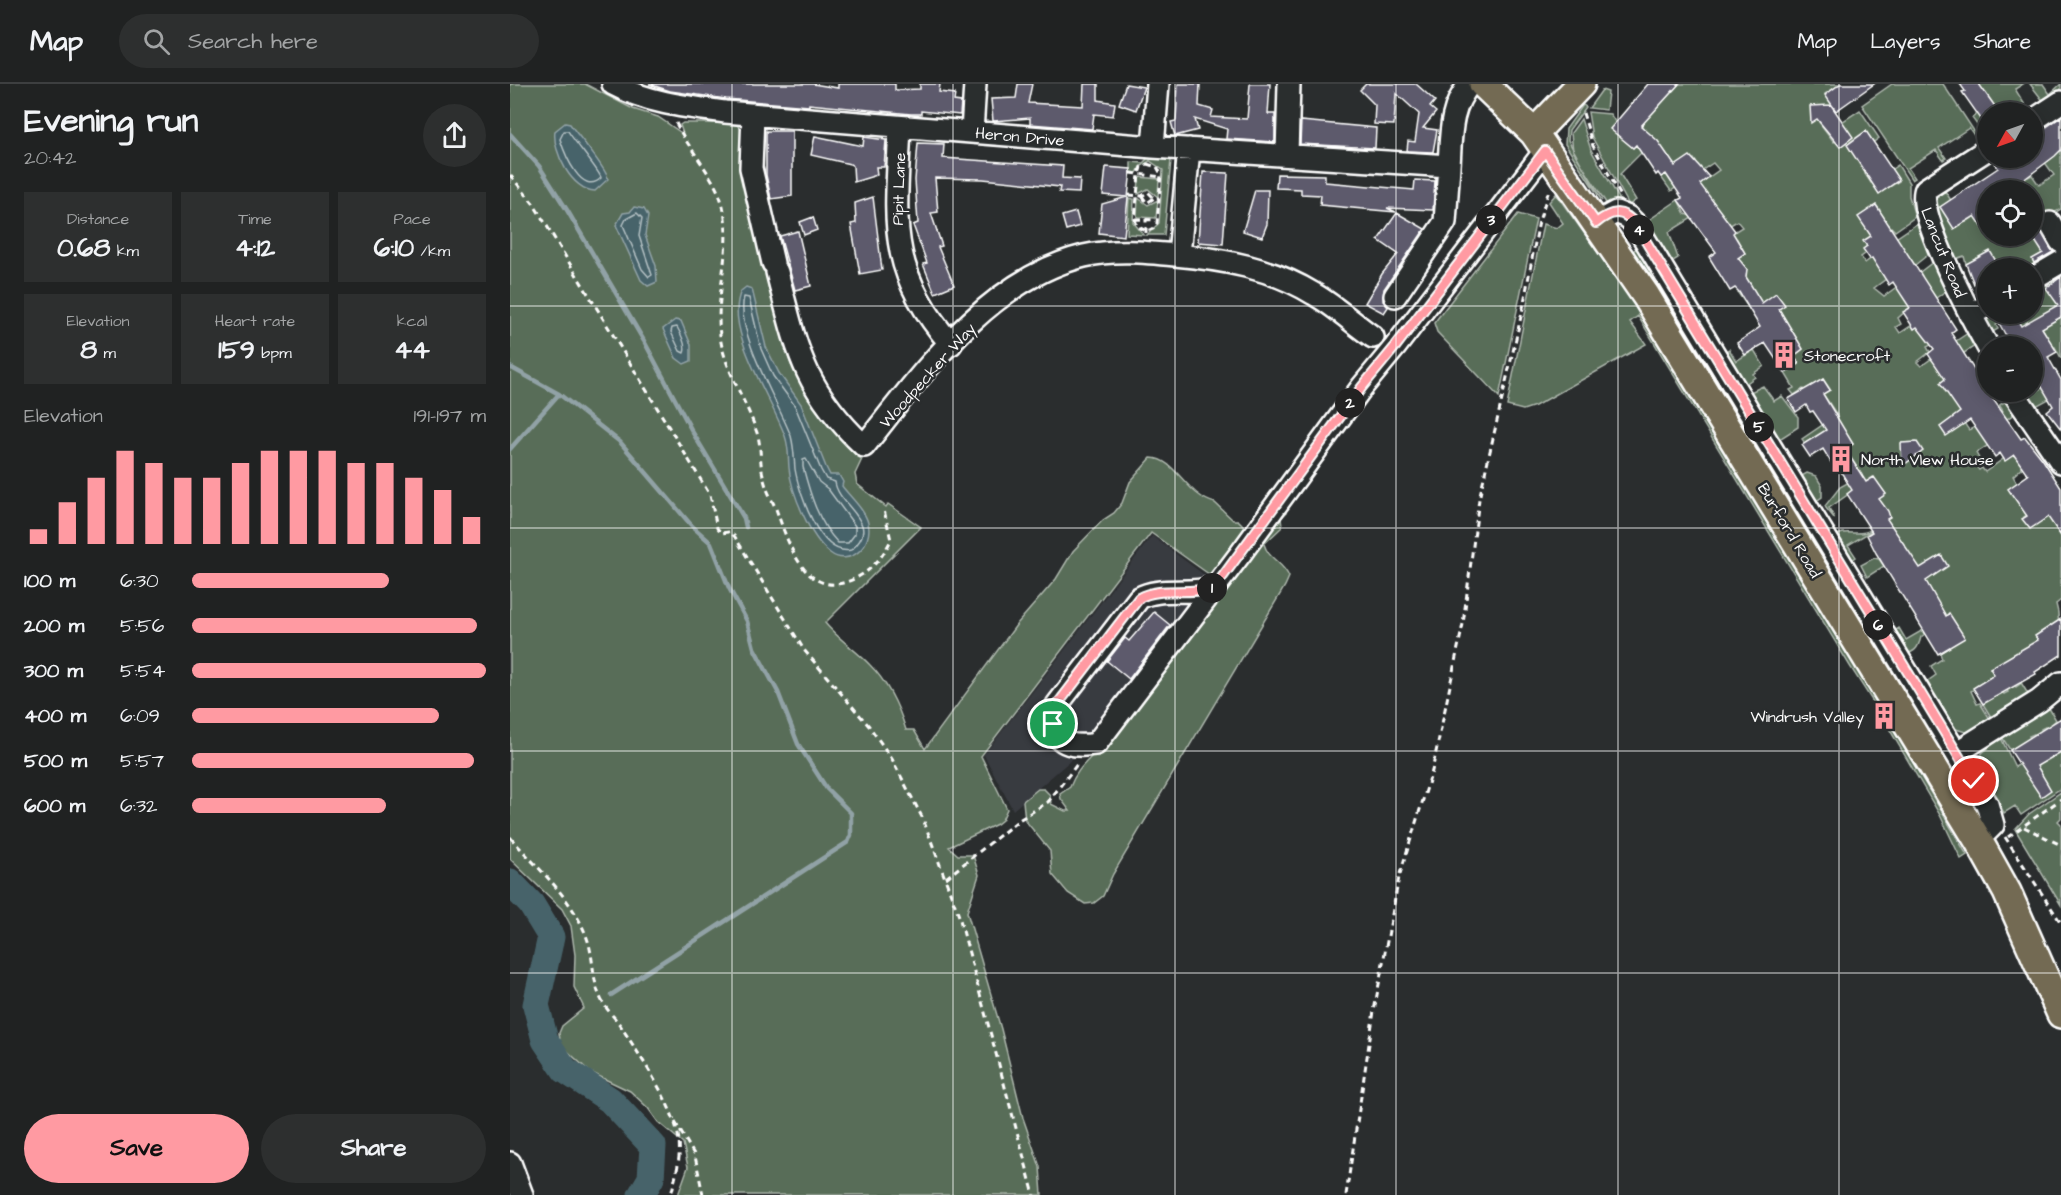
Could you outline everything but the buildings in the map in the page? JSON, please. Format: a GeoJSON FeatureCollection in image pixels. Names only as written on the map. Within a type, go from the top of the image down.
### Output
{"type":"FeatureCollection","features":[{"type":"Feature","properties":{"kind":"main road","name":"Burford Road"},"geometry":{"type":"LineString","coordinates":[[1483,84],[1540,142],[1596,223],[1992,835],[2007,892],[2061,1014]]}},
{"type":"Feature","properties":{"kind":"main road"},"geometry":{"type":"LineString","coordinates":[[1540,142],[1577,88]]}},
{"type":"Feature","properties":{"kind":"street","name":"Heron Drive"},"geometry":{"type":"LineString","coordinates":[[613,84],[629,92],[672,105],[753,114],[1153,147],[1449,166]]}},
{"type":"Feature","properties":{"kind":"street"},"geometry":{"type":"LineString","coordinates":[[972,132],[975,84]]}},
{"type":"Feature","properties":{"kind":"street"},"geometry":{"type":"LineString","coordinates":[[1153,147],[1158,84]]}},
{"type":"Feature","properties":{"kind":"street"},"geometry":{"type":"LineString","coordinates":[[1287,154],[1289,84]]}},
{"type":"Feature","properties":{"kind":"street"},"geometry":{"type":"LineString","coordinates":[[1395,296],[1445,222],[1453,112],[1459,98],[1470,84]]}},
{"type":"Feature","properties":{"kind":"street"},"geometry":{"type":"LineString","coordinates":[[2043,114],[2061,102]]}},
{"type":"Feature","properties":{"kind":"street","name":"Woodpecker Way"},"geometry":{"type":"LineString","coordinates":[[753,114],[751,168],[793,339],[809,379],[828,407],[864,446],[910,388],[973,321],[1017,287],[1068,261],[1093,254],[1124,251],[1179,255],[1244,265],[1284,279],[1314,294],[1373,337]]}},
{"type":"Feature","properties":{"kind":"street","name":"Pipit Lane"},"geometry":{"type":"LineString","coordinates":[[900,127],[896,211],[900,250],[922,306],[951,344]]}},
{"type":"Feature","properties":{"kind":"street"},"geometry":{"type":"LineString","coordinates":[[1215,587],[1198,593],[1149,592],[1139,598],[1054,712],[1053,724],[1057,735],[1069,745],[1077,757],[1096,744],[1215,587],[1362,387],[1395,347],[1540,142]]}},
{"type":"Feature","properties":{"kind":"street"},"geometry":{"type":"LineString","coordinates":[[1179,255],[1189,149]]}},
{"type":"Feature","properties":{"kind":"street","name":"Lancut Road"},"geometry":{"type":"LineString","coordinates":[[1977,156],[1926,189],[1923,196],[1926,214],[1977,306]]}},
{"type":"Feature","properties":{"kind":"street"},"geometry":{"type":"LineString","coordinates":[[1596,223],[1611,212],[1629,217]]}},
{"type":"Feature","properties":{"kind":"street","name":"Burford Road"},"geometry":{"type":"LineString","coordinates":[[1629,217],[1987,804],[1992,835]]}},
{"type":"Feature","properties":{"kind":"street"},"geometry":{"type":"LineString","coordinates":[[2050,223],[2061,242]]}},
{"type":"Feature","properties":{"kind":"street"},"geometry":{"type":"LineString","coordinates":[[2043,273],[2061,262]]}},
{"type":"Feature","properties":{"kind":"street"},"geometry":{"type":"LineString","coordinates":[[2020,402],[2061,462]]}},
{"type":"Feature","properties":{"kind":"street"},"geometry":{"type":"LineString","coordinates":[[1956,753],[2039,701],[2061,683]]}},
{"type":"Feature","properties":{"kind":"street"},"geometry":{"type":"LineString","coordinates":[[510,1163],[522,1195]]}},
{"type":"Feature","properties":{"kind":"path"},"geometry":{"type":"LineString","coordinates":[[1577,88],[1588,137],[1627,207],[1629,217]]}},
{"type":"Feature","properties":{"kind":"path"},"geometry":{"type":"LineString","coordinates":[[675,120],[686,144],[719,191],[726,234],[721,284],[721,340],[757,431],[765,483],[791,548],[806,571],[820,582],[834,585],[858,578],[872,567],[891,540],[884,510]]}},
{"type":"Feature","properties":{"kind":"path"},"geometry":{"type":"LineString","coordinates":[[1151,164],[1157,167],[1161,177],[1157,220],[1153,229],[1146,231],[1137,226],[1136,219],[1139,174],[1144,165],[1151,164]]}},
{"type":"Feature","properties":{"kind":"path"},"geometry":{"type":"LineString","coordinates":[[1131,173],[1161,177]]}},
{"type":"Feature","properties":{"kind":"path"},"geometry":{"type":"LineString","coordinates":[[510,175],[532,203],[710,495],[717,528],[722,532],[730,532],[735,537],[804,650],[869,726],[892,759],[923,819],[959,916],[1034,1195]]}},
{"type":"Feature","properties":{"kind":"path"},"geometry":{"type":"LineString","coordinates":[[1346,1195],[1374,1011],[1397,888],[1439,737],[1463,624],[1479,499],[1523,308],[1539,221],[1551,183]]}},
{"type":"Feature","properties":{"kind":"path"},"geometry":{"type":"LineString","coordinates":[[1129,195],[1142,196],[1148,192],[1154,198]]}},
{"type":"Feature","properties":{"kind":"path"},"geometry":{"type":"LineString","coordinates":[[1142,196],[1148,203],[1154,198],[1159,198]]}},
{"type":"Feature","properties":{"kind":"path"},"geometry":{"type":"LineString","coordinates":[[1136,219],[1157,220]]}},
{"type":"Feature","properties":{"kind":"path"},"geometry":{"type":"LineString","coordinates":[[1145,237],[1146,219]]}},
{"type":"Feature","properties":{"kind":"path"},"geometry":{"type":"LineString","coordinates":[[1136,235],[1156,236]]}},
{"type":"Feature","properties":{"kind":"path"},"geometry":{"type":"LineString","coordinates":[[946,878],[1019,820],[1048,802],[1077,757]]}},
{"type":"Feature","properties":{"kind":"path"},"geometry":{"type":"LineString","coordinates":[[2061,799],[2024,827],[1992,835],[2061,922]]}},
{"type":"Feature","properties":{"kind":"path"},"geometry":{"type":"LineString","coordinates":[[2024,827],[2061,845]]}},
{"type":"Feature","properties":{"kind":"path"},"geometry":{"type":"LineString","coordinates":[[510,837],[565,897],[577,916],[589,943],[595,982],[602,1001],[622,1027],[694,1156],[703,1195]]}},
{"type":"Feature","properties":{"kind":"path"},"geometry":{"type":"LineString","coordinates":[[671,1195],[680,1160],[679,1140],[674,1120]]}},
{"type":"Feature","properties":{"kind":"shaded area"},"geometry":{"type":"Polygon","coordinates":[[[1152,536],[1211,580],[1078,754],[1013,810],[984,755],[1152,536]]]}},
{"type":"Feature","properties":{"kind":"green space"},"geometry":{"type":"Polygon","coordinates":[[[510,84],[585,84],[633,109],[658,117],[683,134],[680,125],[683,123],[735,123],[741,129],[746,146],[741,150],[741,167],[748,202],[752,202],[785,332],[782,338],[791,365],[796,368],[818,412],[839,427],[862,459],[855,474],[857,484],[886,507],[888,504],[921,527],[825,623],[876,672],[892,696],[906,730],[914,730],[925,749],[1017,624],[1056,579],[1073,551],[1122,503],[1130,482],[1151,458],[1168,464],[1196,493],[1215,503],[1233,520],[1238,520],[1247,529],[1213,577],[1151,533],[981,756],[1007,809],[1002,820],[949,847],[958,855],[973,855],[979,875],[967,912],[1001,1029],[1023,1118],[1040,1167],[1042,1195],[678,1195],[688,1167],[683,1143],[658,1122],[648,1108],[630,1091],[590,1072],[561,1045],[559,1033],[562,1026],[584,1008],[574,987],[575,955],[571,926],[562,909],[510,859],[510,84]]]}},
{"type":"Feature","properties":{"kind":"green space"},"geometry":{"type":"Polygon","coordinates":[[[1679,84],[1840,84],[1825,94],[1834,107],[1819,122],[1834,142],[1849,132],[1840,123],[1860,110],[1879,138],[1871,144],[1866,131],[1850,142],[1869,171],[1865,174],[1871,183],[1875,180],[1883,191],[1899,181],[1889,171],[1898,165],[1909,183],[1909,196],[1915,217],[1895,231],[1889,225],[1887,226],[1877,212],[1880,210],[1876,205],[1859,217],[1875,241],[1866,245],[1869,251],[1861,257],[1865,263],[1881,251],[1881,272],[1886,279],[1874,288],[1884,296],[1902,283],[1915,303],[1898,318],[1901,324],[1896,327],[1900,333],[1912,325],[1914,329],[1922,324],[1931,345],[1927,347],[1930,352],[1917,362],[1921,366],[1931,359],[1955,377],[1945,391],[1949,395],[1960,393],[1966,426],[1969,430],[1975,427],[1998,443],[1987,446],[1976,453],[1981,462],[1976,466],[1979,470],[1982,468],[1985,472],[2003,459],[2009,448],[2023,467],[2013,476],[2017,483],[2046,502],[2024,517],[2028,523],[2052,512],[2060,525],[2056,529],[2061,536],[2061,600],[2056,604],[2058,628],[2053,652],[1999,674],[1994,666],[1990,668],[1995,676],[1971,691],[1977,704],[1980,703],[1990,719],[1969,733],[1956,729],[1925,683],[1936,675],[1931,666],[1942,659],[1940,653],[1964,637],[1949,614],[1939,620],[1937,602],[1915,616],[1932,592],[1888,521],[1848,545],[1856,557],[1848,563],[1833,538],[1842,533],[1861,533],[1871,530],[1888,512],[1879,499],[1886,494],[1873,477],[1829,508],[1835,519],[1826,508],[1825,506],[1840,487],[1862,475],[1845,449],[1853,444],[1846,433],[1805,443],[1802,439],[1837,415],[1823,394],[1830,389],[1823,379],[1805,391],[1803,389],[1794,395],[1790,390],[1794,388],[1785,373],[1799,364],[1794,356],[1803,349],[1779,309],[1784,305],[1776,294],[1750,310],[1738,293],[1751,285],[1744,274],[1747,269],[1734,260],[1745,253],[1737,239],[1716,252],[1726,237],[1742,227],[1737,221],[1722,230],[1728,221],[1713,205],[1669,232],[1678,258],[1670,263],[1643,224],[1678,200],[1685,214],[1690,216],[1711,201],[1695,187],[1719,170],[1713,163],[1671,191],[1661,177],[1666,174],[1671,182],[1696,162],[1694,159],[1675,166],[1659,143],[1643,151],[1620,174],[1636,200],[1629,205],[1592,137],[1588,112],[1610,114],[1616,123],[1611,129],[1633,148],[1648,133],[1639,123],[1645,118],[1631,103],[1649,117],[1679,84]]]}},
{"type":"Feature","properties":{"kind":"green space"},"geometry":{"type":"Polygon","coordinates":[[[1892,84],[1943,84],[1977,138],[1969,128],[1939,148],[1946,158],[1943,160],[1936,150],[1908,168],[1915,178],[1912,180],[1862,105],[1892,84]]]}},
{"type":"Feature","properties":{"kind":"green space"},"geometry":{"type":"Polygon","coordinates":[[[1981,84],[2023,84],[2015,89],[2023,102],[1992,102],[1986,93],[1967,96],[1981,84]]]}},
{"type":"Feature","properties":{"kind":"green space"},"geometry":{"type":"Polygon","coordinates":[[[2030,84],[2043,84],[2050,94],[2061,84],[2061,91],[2044,102],[2030,84]]]}},
{"type":"Feature","properties":{"kind":"green space"},"geometry":{"type":"Polygon","coordinates":[[[1602,90],[1608,92],[1606,110],[1589,108],[1602,90]]]}},
{"type":"Feature","properties":{"kind":"green space"},"geometry":{"type":"Polygon","coordinates":[[[1583,105],[1586,107],[1569,130],[1568,140],[1602,201],[1565,144],[1566,129],[1583,105]]]}},
{"type":"Feature","properties":{"kind":"green space"},"geometry":{"type":"Polygon","coordinates":[[[1977,114],[1977,125],[1972,118],[1977,114]]]}},
{"type":"Feature","properties":{"kind":"green space"},"geometry":{"type":"Polygon","coordinates":[[[1581,119],[1591,150],[1624,207],[1606,203],[1573,151],[1571,133],[1581,119]]]}},
{"type":"Feature","properties":{"kind":"green space"},"geometry":{"type":"Polygon","coordinates":[[[2061,150],[2061,209],[2043,219],[2043,182],[2054,175],[2043,158],[2048,161],[2061,150]]]}},
{"type":"Feature","properties":{"kind":"green space"},"geometry":{"type":"Polygon","coordinates":[[[1148,158],[1171,160],[1164,235],[1147,235],[1159,223],[1163,170],[1150,161],[1140,167],[1137,173],[1131,172],[1131,162],[1143,163],[1148,158]]]}},
{"type":"Feature","properties":{"kind":"green space"},"geometry":{"type":"Polygon","coordinates":[[[2024,171],[2028,177],[2032,175],[2036,180],[2006,180],[2024,171]]]}},
{"type":"Feature","properties":{"kind":"green space"},"geometry":{"type":"Polygon","coordinates":[[[1139,177],[1159,179],[1158,197],[1148,189],[1138,194],[1139,177]]]}},
{"type":"Feature","properties":{"kind":"green space"},"geometry":{"type":"Polygon","coordinates":[[[1945,191],[1952,202],[1940,207],[1966,222],[1972,218],[1968,212],[1972,210],[1977,218],[1977,246],[2038,246],[2043,253],[2034,258],[1983,258],[1982,256],[1966,264],[1964,256],[1955,259],[1934,206],[1938,197],[1945,191]]]}},
{"type":"Feature","properties":{"kind":"green space"},"geometry":{"type":"Polygon","coordinates":[[[1556,194],[1652,328],[1883,711],[1880,713],[1638,316],[1630,322],[1646,344],[1535,406],[1523,410],[1507,406],[1543,224],[1557,228],[1563,223],[1549,202],[1556,194]]]}},
{"type":"Feature","properties":{"kind":"green space"},"geometry":{"type":"Polygon","coordinates":[[[1129,198],[1134,199],[1133,222],[1144,235],[1127,234],[1129,198]]]}},
{"type":"Feature","properties":{"kind":"green space"},"geometry":{"type":"Polygon","coordinates":[[[1138,198],[1148,205],[1158,200],[1156,218],[1137,217],[1138,198]]]}},
{"type":"Feature","properties":{"kind":"green space"},"geometry":{"type":"Polygon","coordinates":[[[1518,214],[1536,219],[1499,397],[1437,332],[1434,323],[1518,214]]]}},
{"type":"Feature","properties":{"kind":"green space"},"geometry":{"type":"Polygon","coordinates":[[[1918,223],[1930,253],[1915,265],[1896,238],[1918,223]]]}},
{"type":"Feature","properties":{"kind":"green space"},"geometry":{"type":"Polygon","coordinates":[[[1641,245],[1884,644],[1878,648],[1633,251],[1641,245]]]}},
{"type":"Feature","properties":{"kind":"green space"},"geometry":{"type":"Polygon","coordinates":[[[1933,262],[1947,290],[1936,298],[1920,278],[1922,276],[1920,272],[1933,262]]]}},
{"type":"Feature","properties":{"kind":"green space"},"geometry":{"type":"Polygon","coordinates":[[[2055,274],[2061,284],[2061,358],[2055,347],[2048,351],[2049,358],[2043,347],[2043,336],[2040,336],[2045,333],[2042,327],[2023,331],[2019,324],[2043,324],[2043,281],[2055,274]]]}},
{"type":"Feature","properties":{"kind":"green space"},"geometry":{"type":"Polygon","coordinates":[[[1986,324],[1998,324],[1998,329],[1991,333],[1986,324]]]}},
{"type":"Feature","properties":{"kind":"green space"},"geometry":{"type":"Polygon","coordinates":[[[1968,333],[1975,346],[1961,355],[1956,341],[1968,333]]]}},
{"type":"Feature","properties":{"kind":"green space"},"geometry":{"type":"Polygon","coordinates":[[[1729,349],[1736,361],[1754,350],[1764,366],[1753,374],[1755,377],[1741,387],[1721,354],[1729,349]]]}},
{"type":"Feature","properties":{"kind":"green space"},"geometry":{"type":"Polygon","coordinates":[[[1763,386],[1774,401],[1782,396],[1798,417],[1798,427],[1775,442],[1746,394],[1763,386]]]}},
{"type":"Feature","properties":{"kind":"green space"},"geometry":{"type":"Polygon","coordinates":[[[2045,386],[2049,399],[2034,407],[2031,402],[2043,402],[2043,387],[2045,386]]]}},
{"type":"Feature","properties":{"kind":"green space"},"geometry":{"type":"Polygon","coordinates":[[[2007,402],[2014,414],[2004,421],[1999,414],[2003,411],[2000,406],[1990,411],[2007,402]]]}},
{"type":"Feature","properties":{"kind":"green space"},"geometry":{"type":"Polygon","coordinates":[[[1807,473],[1816,476],[1822,486],[1822,497],[1812,504],[1796,479],[1807,473]]]}},
{"type":"Feature","properties":{"kind":"green space"},"geometry":{"type":"Polygon","coordinates":[[[1283,509],[1286,513],[1281,518],[1282,527],[1264,544],[1269,554],[1287,572],[1289,577],[1285,586],[1113,874],[1103,896],[1094,903],[1085,904],[1068,893],[1052,874],[1050,851],[1025,820],[1023,801],[1038,789],[1044,789],[1050,795],[1051,804],[1070,811],[1060,794],[1070,787],[1079,771],[1283,509]]]}},
{"type":"Feature","properties":{"kind":"green space"},"geometry":{"type":"Polygon","coordinates":[[[1874,558],[1879,559],[1884,566],[1867,577],[1861,565],[1874,558]]]}},
{"type":"Feature","properties":{"kind":"green space"},"geometry":{"type":"Polygon","coordinates":[[[1899,628],[1906,640],[1923,630],[1925,634],[1910,653],[1903,655],[1890,634],[1899,628]]]}},
{"type":"Feature","properties":{"kind":"green space"},"geometry":{"type":"Polygon","coordinates":[[[1889,652],[1975,795],[1981,821],[1883,657],[1889,652]]]}},
{"type":"Feature","properties":{"kind":"green space"},"geometry":{"type":"Polygon","coordinates":[[[2020,681],[2028,694],[1991,717],[1983,704],[2002,692],[2004,694],[2008,692],[2006,689],[2014,684],[2016,687],[2020,681]]]}},
{"type":"Feature","properties":{"kind":"green space"},"geometry":{"type":"Polygon","coordinates":[[[2049,708],[2056,720],[2054,725],[2041,729],[2042,732],[2036,736],[2034,734],[2029,736],[2031,739],[2010,750],[2002,737],[2049,708]]]}},
{"type":"Feature","properties":{"kind":"green space"},"geometry":{"type":"Polygon","coordinates":[[[1887,718],[1967,855],[1961,859],[1940,815],[1884,720],[1887,718]]]}},
{"type":"Feature","properties":{"kind":"green space"},"geometry":{"type":"Polygon","coordinates":[[[2001,738],[2015,767],[2061,740],[2061,788],[2021,815],[2015,806],[2004,813],[1982,770],[1982,753],[2001,738]]]}},
{"type":"Feature","properties":{"kind":"green space"},"geometry":{"type":"Polygon","coordinates":[[[2061,792],[2061,818],[2058,821],[2061,824],[2061,905],[2015,829],[2029,814],[2061,792]]]}},
{"type":"Feature","properties":{"kind":"water"},"geometry":{"type":"Polygon","coordinates":[[[565,123],[570,124],[606,174],[608,179],[595,191],[587,189],[571,177],[560,159],[555,131],[565,123]]]}},
{"type":"Feature","properties":{"kind":"water"},"geometry":{"type":"Polygon","coordinates":[[[634,207],[644,209],[648,216],[645,235],[656,266],[657,282],[648,286],[641,280],[616,225],[623,213],[630,212],[634,207]]]}},
{"type":"Feature","properties":{"kind":"water"},"geometry":{"type":"Polygon","coordinates":[[[746,287],[752,289],[766,347],[779,373],[801,404],[830,475],[839,475],[843,482],[842,486],[861,508],[868,523],[869,531],[864,546],[852,556],[837,557],[815,537],[793,489],[785,436],[751,364],[738,324],[737,307],[741,291],[746,287]]]}},
{"type":"Feature","properties":{"kind":"water"},"geometry":{"type":"Polygon","coordinates":[[[675,320],[681,321],[691,345],[691,361],[684,364],[676,358],[663,329],[675,320]]]}},
{"type":"Feature","properties":{"kind":"waterway"},"geometry":{"type":"LineString","coordinates":[[510,134],[539,166],[567,210],[644,341],[693,433],[744,518],[746,527]]}},
{"type":"Feature","properties":{"kind":"waterway"},"geometry":{"type":"LineString","coordinates":[[510,367],[559,394],[510,449]]}},
{"type":"Feature","properties":{"kind":"waterway"},"geometry":{"type":"LineString","coordinates":[[559,394],[620,442],[692,526],[711,543],[729,588],[747,621],[754,648],[778,692],[798,744],[827,789],[851,813],[851,835],[848,842],[611,995]]}},
{"type":"Feature","properties":{"kind":"waterway"},"geometry":{"type":"LineString","coordinates":[[510,882],[531,904],[551,937],[536,1005],[545,1040],[565,1070],[610,1100],[653,1146],[651,1178],[641,1195]]}},
{"type":"Feature","properties":{"kind":"place","name":"Stonecroft"},"geometry":{"type":"Point","coordinates":[1784,355]}},
{"type":"Feature","properties":{"kind":"place","name":"North Vlew House"},"geometry":{"type":"Point","coordinates":[1841,459]}},
{"type":"Feature","properties":{"kind":"place","name":"Windrush Valley"},"geometry":{"type":"Point","coordinates":[1884,716]}},
{"type":"Feature","properties":{"kind":"route"},"geometry":{"type":"LineString","coordinates":[[1053,724],[1052,718],[1057,705],[1139,598],[1149,592],[1198,593],[1215,587],[1362,387],[1395,347],[1533,163],[1545,151],[1596,223],[1607,214],[1616,212],[1629,217],[1636,225],[1974,781]]}}]}
